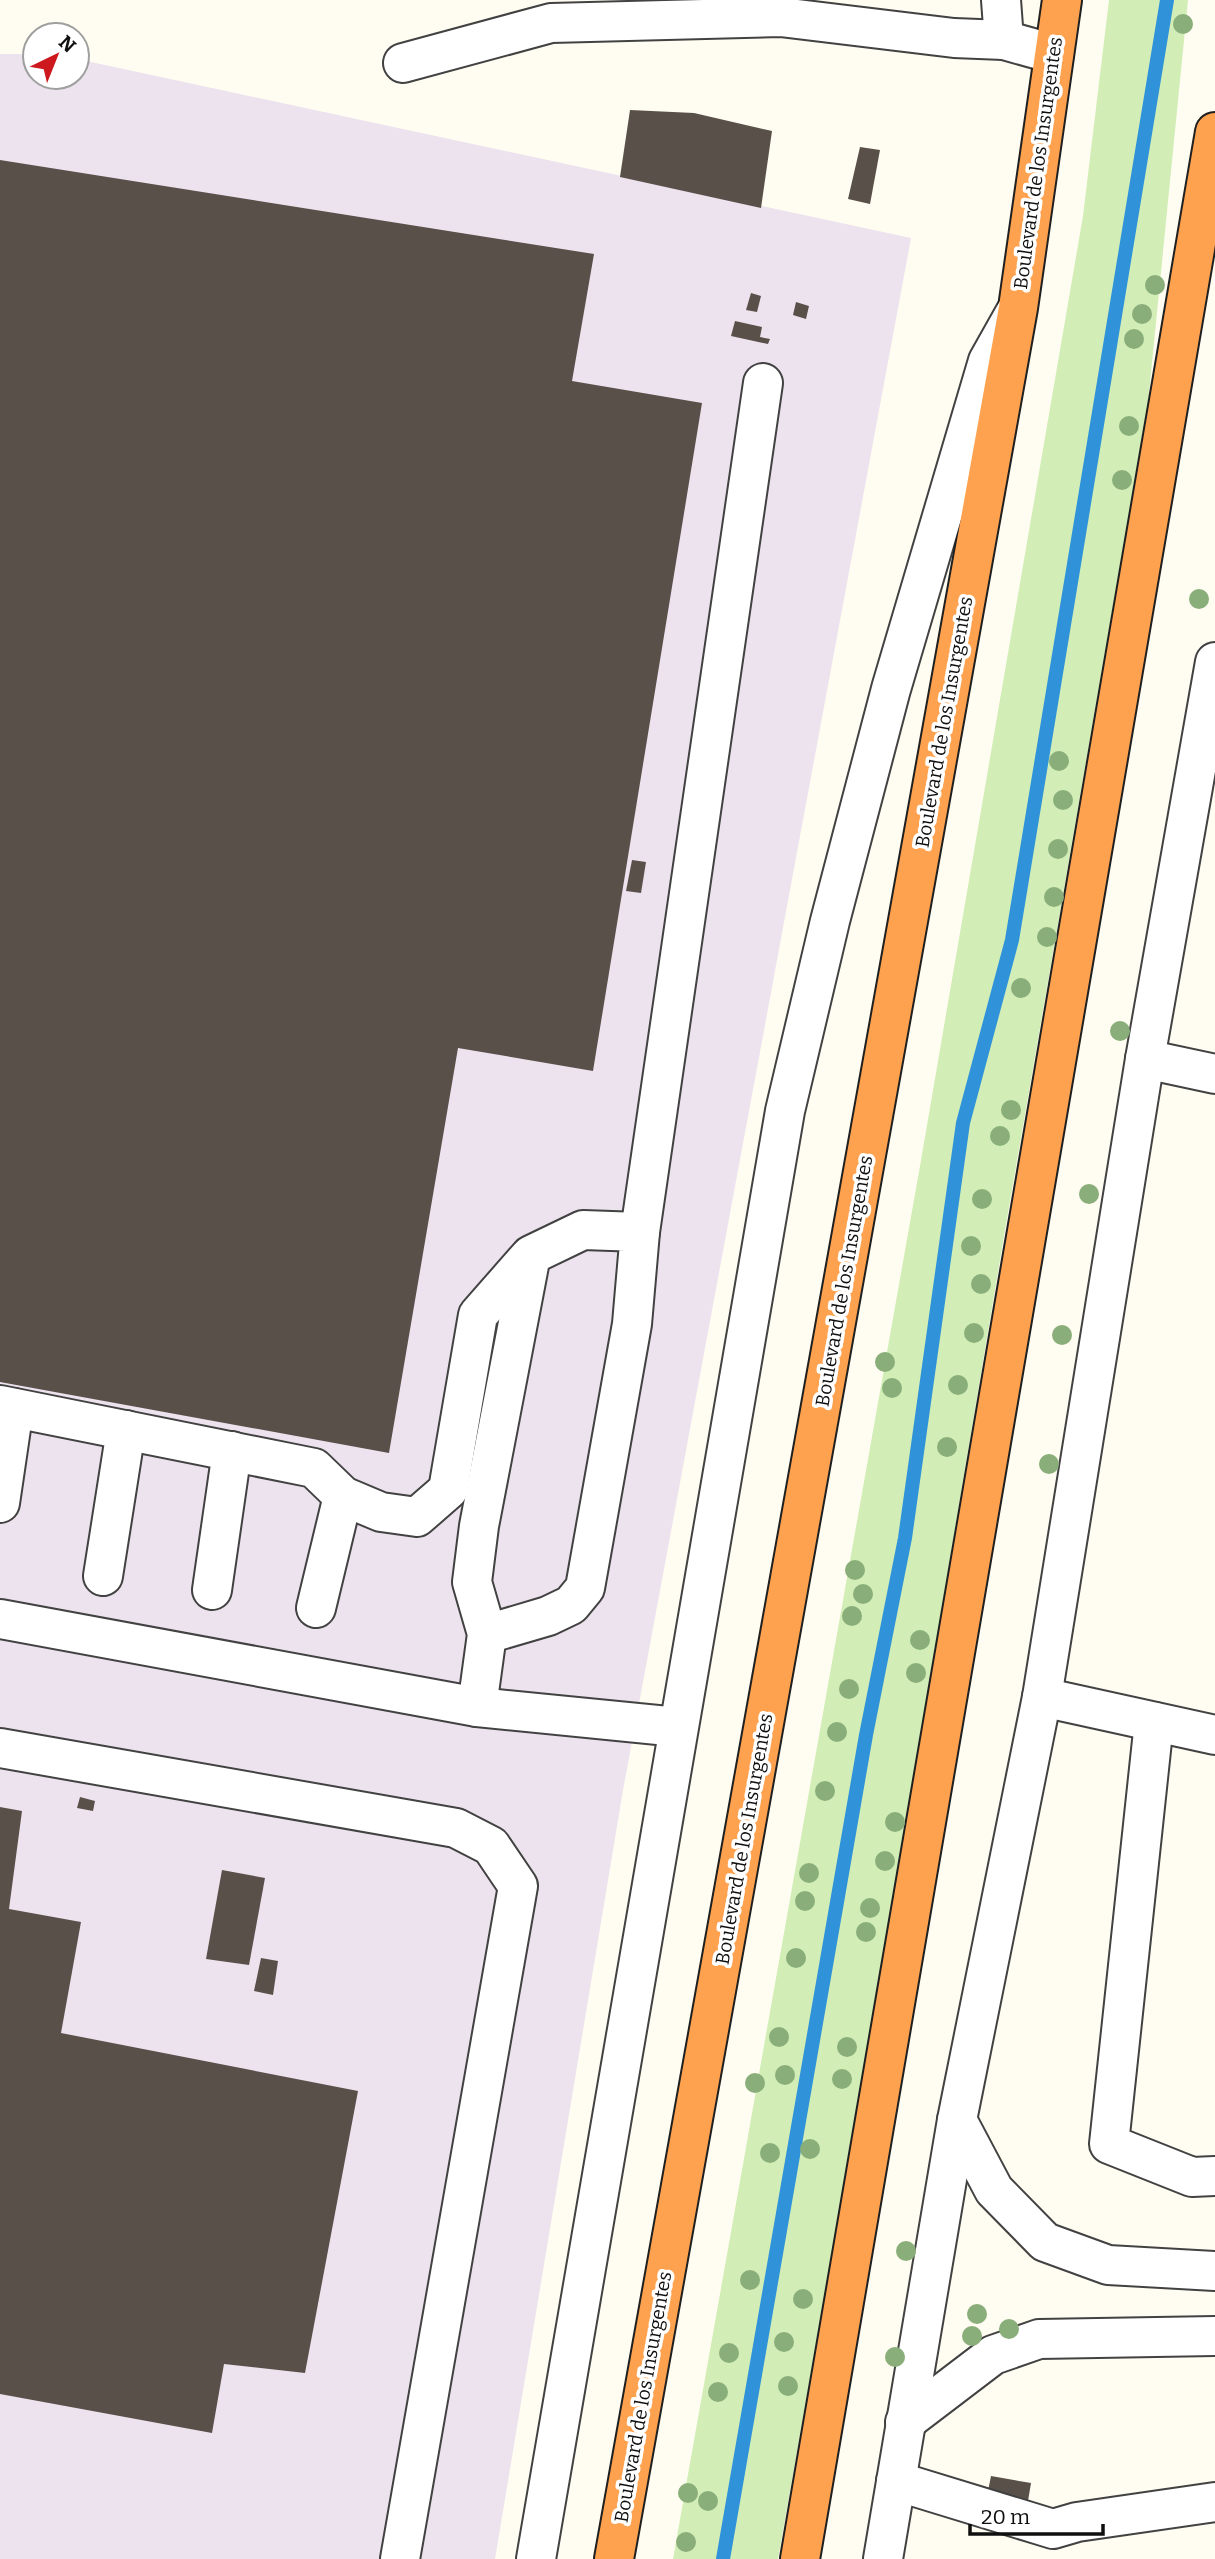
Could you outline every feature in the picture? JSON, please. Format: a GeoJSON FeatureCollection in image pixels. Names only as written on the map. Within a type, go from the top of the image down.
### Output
{"type":"FeatureCollection","features":[{"type":"Feature","properties":{"kind":"highway","name":"Boulevard de los Insurgentes"},"geometry":{"type":"LineString","coordinates":[[614,2559],[1018,308],[1062,0]]}},
{"type":"Feature","properties":{"kind":"highway"},"geometry":{"type":"LineString","coordinates":[[800,2559],[1215,132]]}},
{"type":"Feature","properties":{"kind":"street"},"geometry":{"type":"LineString","coordinates":[[1001,0],[1004,40]]}},
{"type":"Feature","properties":{"kind":"street"},"geometry":{"type":"LineString","coordinates":[[402,63],[551,23],[780,17],[954,38],[1004,40],[1054,54]]}},
{"type":"Feature","properties":{"kind":"street"},"geometry":{"type":"LineString","coordinates":[[536,2559],[785,1111],[830,921],[891,690],[988,361],[1018,308]]}},
{"type":"Feature","properties":{"kind":"street"},"geometry":{"type":"LineString","coordinates":[[487,1634],[548,1616],[571,1605],[585,1588],[632,1324],[640,1232],[763,383]]}},
{"type":"Feature","properties":{"kind":"street"},"geometry":{"type":"LineString","coordinates":[[883,2559],[957,2120],[1042,1697],[1144,1059],[1215,662]]}},
{"type":"Feature","properties":{"kind":"street"},"geometry":{"type":"LineString","coordinates":[[1144,1059],[1215,1074]]}},
{"type":"Feature","properties":{"kind":"street"},"geometry":{"type":"LineString","coordinates":[[0,1503],[7,1406],[314,1468],[344,1496],[381,1512],[417,1517],[447,1490],[478,1315],[531,1255],[583,1230],[640,1232]]}},
{"type":"Feature","properties":{"kind":"street"},"geometry":{"type":"LineString","coordinates":[[477,1707],[487,1634],[472,1582],[479,1526],[531,1255]]}},
{"type":"Feature","properties":{"kind":"street"},"geometry":{"type":"LineString","coordinates":[[103,1576],[126,1430]]}},
{"type":"Feature","properties":{"kind":"street"},"geometry":{"type":"LineString","coordinates":[[212,1590],[232,1451]]}},
{"type":"Feature","properties":{"kind":"street"},"geometry":{"type":"LineString","coordinates":[[316,1608],[344,1496]]}},
{"type":"Feature","properties":{"kind":"street"},"geometry":{"type":"LineString","coordinates":[[0,1619],[477,1707],[678,1727]]}},
{"type":"Feature","properties":{"kind":"street"},"geometry":{"type":"LineString","coordinates":[[1042,1697],[1215,1735]]}},
{"type":"Feature","properties":{"kind":"street"},"geometry":{"type":"LineString","coordinates":[[1154,1722],[1109,2144],[1192,2177],[1215,2176]]}},
{"type":"Feature","properties":{"kind":"street"},"geometry":{"type":"LineString","coordinates":[[0,1748],[456,1828],[491,1846],[518,1886],[400,2559]]}},
{"type":"Feature","properties":{"kind":"street"},"geometry":{"type":"LineString","coordinates":[[957,2120],[993,2190],[1045,2242],[1108,2265],[1215,2271]]}},
{"type":"Feature","properties":{"kind":"street"},"geometry":{"type":"LineString","coordinates":[[905,2423],[993,2355],[1039,2339],[1215,2336]]}},
{"type":"Feature","properties":{"kind":"street"},"geometry":{"type":"LineString","coordinates":[[896,2481],[1050,2544],[1077,2522],[1215,2502]]}},
{"type":"Feature","properties":{"kind":"shaded area"},"geometry":{"type":"Polygon","coordinates":[[[0,54],[21,54],[21,91],[91,91],[91,62],[911,238],[623,1790],[495,2559],[0,2559],[0,54]]]}},
{"type":"Feature","properties":{"kind":"green space"},"geometry":{"type":"Polygon","coordinates":[[[1109,0],[1188,0],[1148,403],[1004,1236],[866,2060],[778,2559],[673,2559],[920,1166],[1083,216],[1109,0]]]}},
{"type":"Feature","properties":{"kind":"building"},"geometry":{"type":"Polygon","coordinates":[[[630,110],[694,113],[772,131],[761,208],[620,177],[630,110]]]}},
{"type":"Feature","properties":{"kind":"building"},"geometry":{"type":"Polygon","coordinates":[[[860,147],[880,150],[870,204],[848,199],[860,147]]]}},
{"type":"Feature","properties":{"kind":"building"},"geometry":{"type":"Polygon","coordinates":[[[0,160],[594,254],[572,381],[702,403],[593,1071],[458,1048],[389,1453],[0,1382],[0,160]]]}},
{"type":"Feature","properties":{"kind":"building"},"geometry":{"type":"Polygon","coordinates":[[[751,293],[761,296],[757,312],[746,310],[751,293]]]}},
{"type":"Feature","properties":{"kind":"building"},"geometry":{"type":"Polygon","coordinates":[[[796,302],[809,306],[806,319],[793,315],[796,302]]]}},
{"type":"Feature","properties":{"kind":"building"},"geometry":{"type":"Polygon","coordinates":[[[735,321],[762,327],[760,337],[770,339],[768,344],[731,336],[735,321]]]}},
{"type":"Feature","properties":{"kind":"building"},"geometry":{"type":"Polygon","coordinates":[[[632,860],[646,862],[641,893],[626,891],[632,860]]]}},
{"type":"Feature","properties":{"kind":"building"},"geometry":{"type":"Polygon","coordinates":[[[80,1797],[95,1801],[93,1811],[77,1808],[80,1797]]]}},
{"type":"Feature","properties":{"kind":"building"},"geometry":{"type":"Polygon","coordinates":[[[0,1807],[22,1811],[9,1909],[81,1922],[61,2033],[358,2091],[305,2373],[224,2364],[212,2433],[0,2394],[0,1807]]]}},
{"type":"Feature","properties":{"kind":"building"},"geometry":{"type":"Polygon","coordinates":[[[222,1870],[265,1878],[249,1965],[206,1959],[222,1870]]]}},
{"type":"Feature","properties":{"kind":"building"},"geometry":{"type":"Polygon","coordinates":[[[261,1958],[278,1961],[273,1995],[254,1991],[261,1958]]]}},
{"type":"Feature","properties":{"kind":"building"},"geometry":{"type":"Polygon","coordinates":[[[991,2476],[1031,2483],[1028,2501],[987,2496],[991,2476]]]}},
{"type":"Feature","properties":{"kind":"waterway"},"geometry":{"type":"LineString","coordinates":[[723,2559],[866,1735],[905,1538],[963,1123],[1012,940],[1167,0]]}}]}
